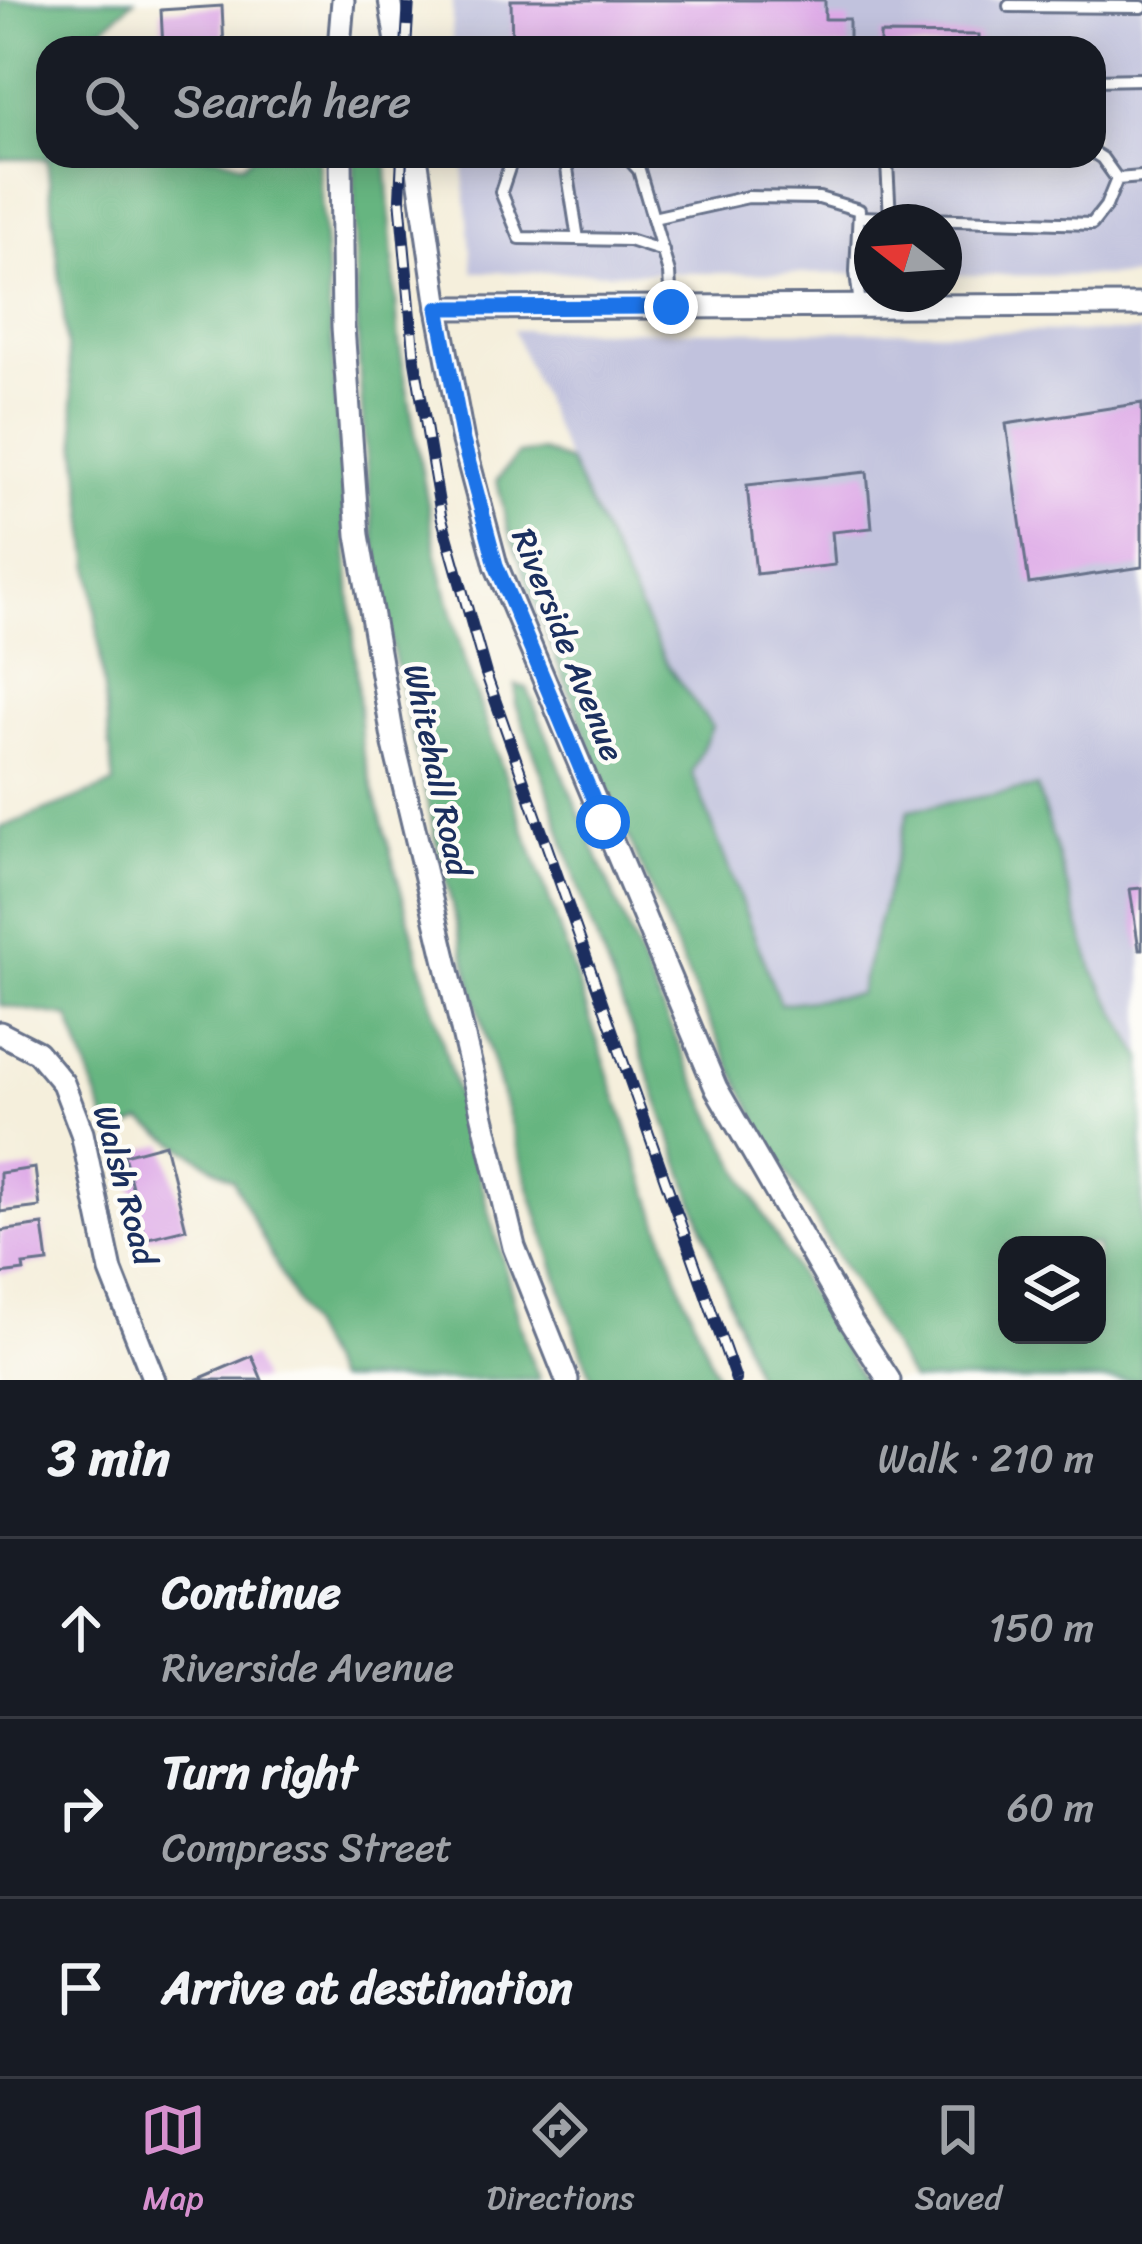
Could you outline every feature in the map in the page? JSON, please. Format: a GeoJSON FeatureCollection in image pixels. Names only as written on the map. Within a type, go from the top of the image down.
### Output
{"type":"FeatureCollection","features":[{"type":"Feature","properties":{"kind":"street"},"geometry":{"type":"LineString","coordinates":[[340,36],[343,0]]}},
{"type":"Feature","properties":{"kind":"street"},"geometry":{"type":"LineString","coordinates":[[390,0],[396,36]]}},
{"type":"Feature","properties":{"kind":"street","name":"Whitehall Road"},"geometry":{"type":"LineString","coordinates":[[341,168],[343,328],[358,536],[394,744],[514,1246],[567,1380]]}},
{"type":"Feature","properties":{"kind":"street","name":"Riverside Avenue"},"geometry":{"type":"LineString","coordinates":[[418,168],[463,441],[496,565],[716,1088],[889,1380]]}},
{"type":"Feature","properties":{"kind":"street"},"geometry":{"type":"LineString","coordinates":[[962,306],[1142,305]]}},
{"type":"Feature","properties":{"kind":"street"},"geometry":{"type":"LineString","coordinates":[[438,308],[854,307]]}},
{"type":"Feature","properties":{"kind":"street","name":"Walsh Road"},"geometry":{"type":"LineString","coordinates":[[0,1033],[37,1052],[63,1083],[82,1133],[111,1270],[154,1380]]}},
{"type":"Feature","properties":{"kind":"lane"},"geometry":{"type":"LineString","coordinates":[[1009,6],[1142,7]]}},
{"type":"Feature","properties":{"kind":"lane"},"geometry":{"type":"LineString","coordinates":[[1106,80],[1142,80]]}},
{"type":"Feature","properties":{"kind":"lane"},"geometry":{"type":"LineString","coordinates":[[1106,163],[1118,179]]}},
{"type":"Feature","properties":{"kind":"lane"},"geometry":{"type":"LineString","coordinates":[[510,168],[501,192],[520,238],[629,240],[663,251]]}},
{"type":"Feature","properties":{"kind":"lane"},"geometry":{"type":"LineString","coordinates":[[567,168],[578,239]]}},
{"type":"Feature","properties":{"kind":"lane"},"geometry":{"type":"LineString","coordinates":[[637,168],[669,273],[671,307]]}},
{"type":"Feature","properties":{"kind":"lane"},"geometry":{"type":"LineString","coordinates":[[887,168],[889,204]]}},
{"type":"Feature","properties":{"kind":"lane"},"geometry":{"type":"LineString","coordinates":[[1118,179],[1142,177]]}},
{"type":"Feature","properties":{"kind":"lane"},"geometry":{"type":"LineString","coordinates":[[962,220],[1092,224],[1118,179]]}},
{"type":"Feature","properties":{"kind":"lane"},"geometry":{"type":"LineString","coordinates":[[653,218],[748,197],[819,198],[854,208]]}},
{"type":"Feature","properties":{"kind":"shaded area"},"geometry":{"type":"Polygon","coordinates":[[[452,0],[1142,0],[1142,276],[962,275],[962,204],[854,204],[854,274],[473,272],[463,168],[1106,168],[1106,36],[452,36],[452,0]]]}},
{"type":"Feature","properties":{"kind":"shaded area"},"geometry":{"type":"Polygon","coordinates":[[[513,330],[1142,332],[1142,1058],[1093,970],[1037,787],[909,810],[859,995],[780,1004],[692,771],[712,727],[667,665],[583,496],[513,330]]]}},
{"type":"Feature","properties":{"kind":"green space"},"geometry":{"type":"Polygon","coordinates":[[[0,0],[134,0],[94,36],[36,36],[36,159],[0,159],[0,0]]]}},
{"type":"Feature","properties":{"kind":"green space"},"geometry":{"type":"Polygon","coordinates":[[[48,168],[319,168],[362,749],[528,1352],[540,1380],[335,1380],[233,1180],[142,1121],[111,1135],[69,1017],[0,1005],[0,828],[114,784],[48,168]]]}},
{"type":"Feature","properties":{"kind":"green space"},"geometry":{"type":"Polygon","coordinates":[[[354,168],[387,168],[399,343],[438,560],[465,663],[681,1287],[718,1380],[592,1380],[568,1309],[463,950],[385,609],[370,497],[355,270],[354,168]]]}},
{"type":"Feature","properties":{"kind":"green space"},"geometry":{"type":"Polygon","coordinates":[[[542,451],[569,462],[667,665],[712,727],[692,772],[780,1004],[859,994],[909,810],[1037,787],[1093,970],[1142,1058],[1142,1380],[911,1380],[767,1140],[699,1001],[545,631],[507,526],[497,480],[518,454],[542,451]]]}},
{"type":"Feature","properties":{"kind":"green space"},"geometry":{"type":"Polygon","coordinates":[[[516,685],[527,688],[638,953],[726,1144],[863,1380],[757,1380],[587,915],[516,704],[516,685]]]}},
{"type":"Feature","properties":{"kind":"building"},"geometry":{"type":"Polygon","coordinates":[[[511,0],[825,0],[825,19],[849,19],[849,36],[512,36],[511,0]]]}},
{"type":"Feature","properties":{"kind":"building"},"geometry":{"type":"Polygon","coordinates":[[[222,6],[223,36],[162,36],[161,10],[222,6]]]}},
{"type":"Feature","properties":{"kind":"building"},"geometry":{"type":"Polygon","coordinates":[[[880,34],[979,35],[979,36],[880,34]]]}},
{"type":"Feature","properties":{"kind":"building"},"geometry":{"type":"Polygon","coordinates":[[[1142,403],[1142,567],[1029,584],[1006,424],[1142,403]]]}},
{"type":"Feature","properties":{"kind":"building"},"geometry":{"type":"Polygon","coordinates":[[[867,472],[872,528],[832,532],[835,565],[756,574],[747,485],[867,472]]]}},
{"type":"Feature","properties":{"kind":"building"},"geometry":{"type":"Polygon","coordinates":[[[1142,888],[1142,949],[1139,949],[1130,889],[1142,888]]]}},
{"type":"Feature","properties":{"kind":"building"},"geometry":{"type":"Polygon","coordinates":[[[165,1144],[186,1229],[145,1239],[124,1155],[165,1144]]]}},
{"type":"Feature","properties":{"kind":"building"},"geometry":{"type":"Polygon","coordinates":[[[35,1168],[40,1207],[0,1212],[0,1173],[35,1168]]]}},
{"type":"Feature","properties":{"kind":"building"},"geometry":{"type":"Polygon","coordinates":[[[43,1225],[48,1262],[0,1274],[0,1231],[43,1225]]]}},
{"type":"Feature","properties":{"kind":"building"},"geometry":{"type":"Polygon","coordinates":[[[252,1356],[262,1380],[196,1380],[252,1356]]]}},
{"type":"Feature","properties":{"kind":"railway"},"geometry":{"type":"LineString","coordinates":[[407,36],[409,0]]}},
{"type":"Feature","properties":{"kind":"railway"},"geometry":{"type":"LineString","coordinates":[[401,168],[415,361],[441,515],[486,674],[736,1380]]}},
{"type":"Feature","properties":{"kind":"route"},"geometry":{"type":"LineString","coordinates":[[603,822],[496,565],[463,441],[438,308],[671,307]]}}]}
